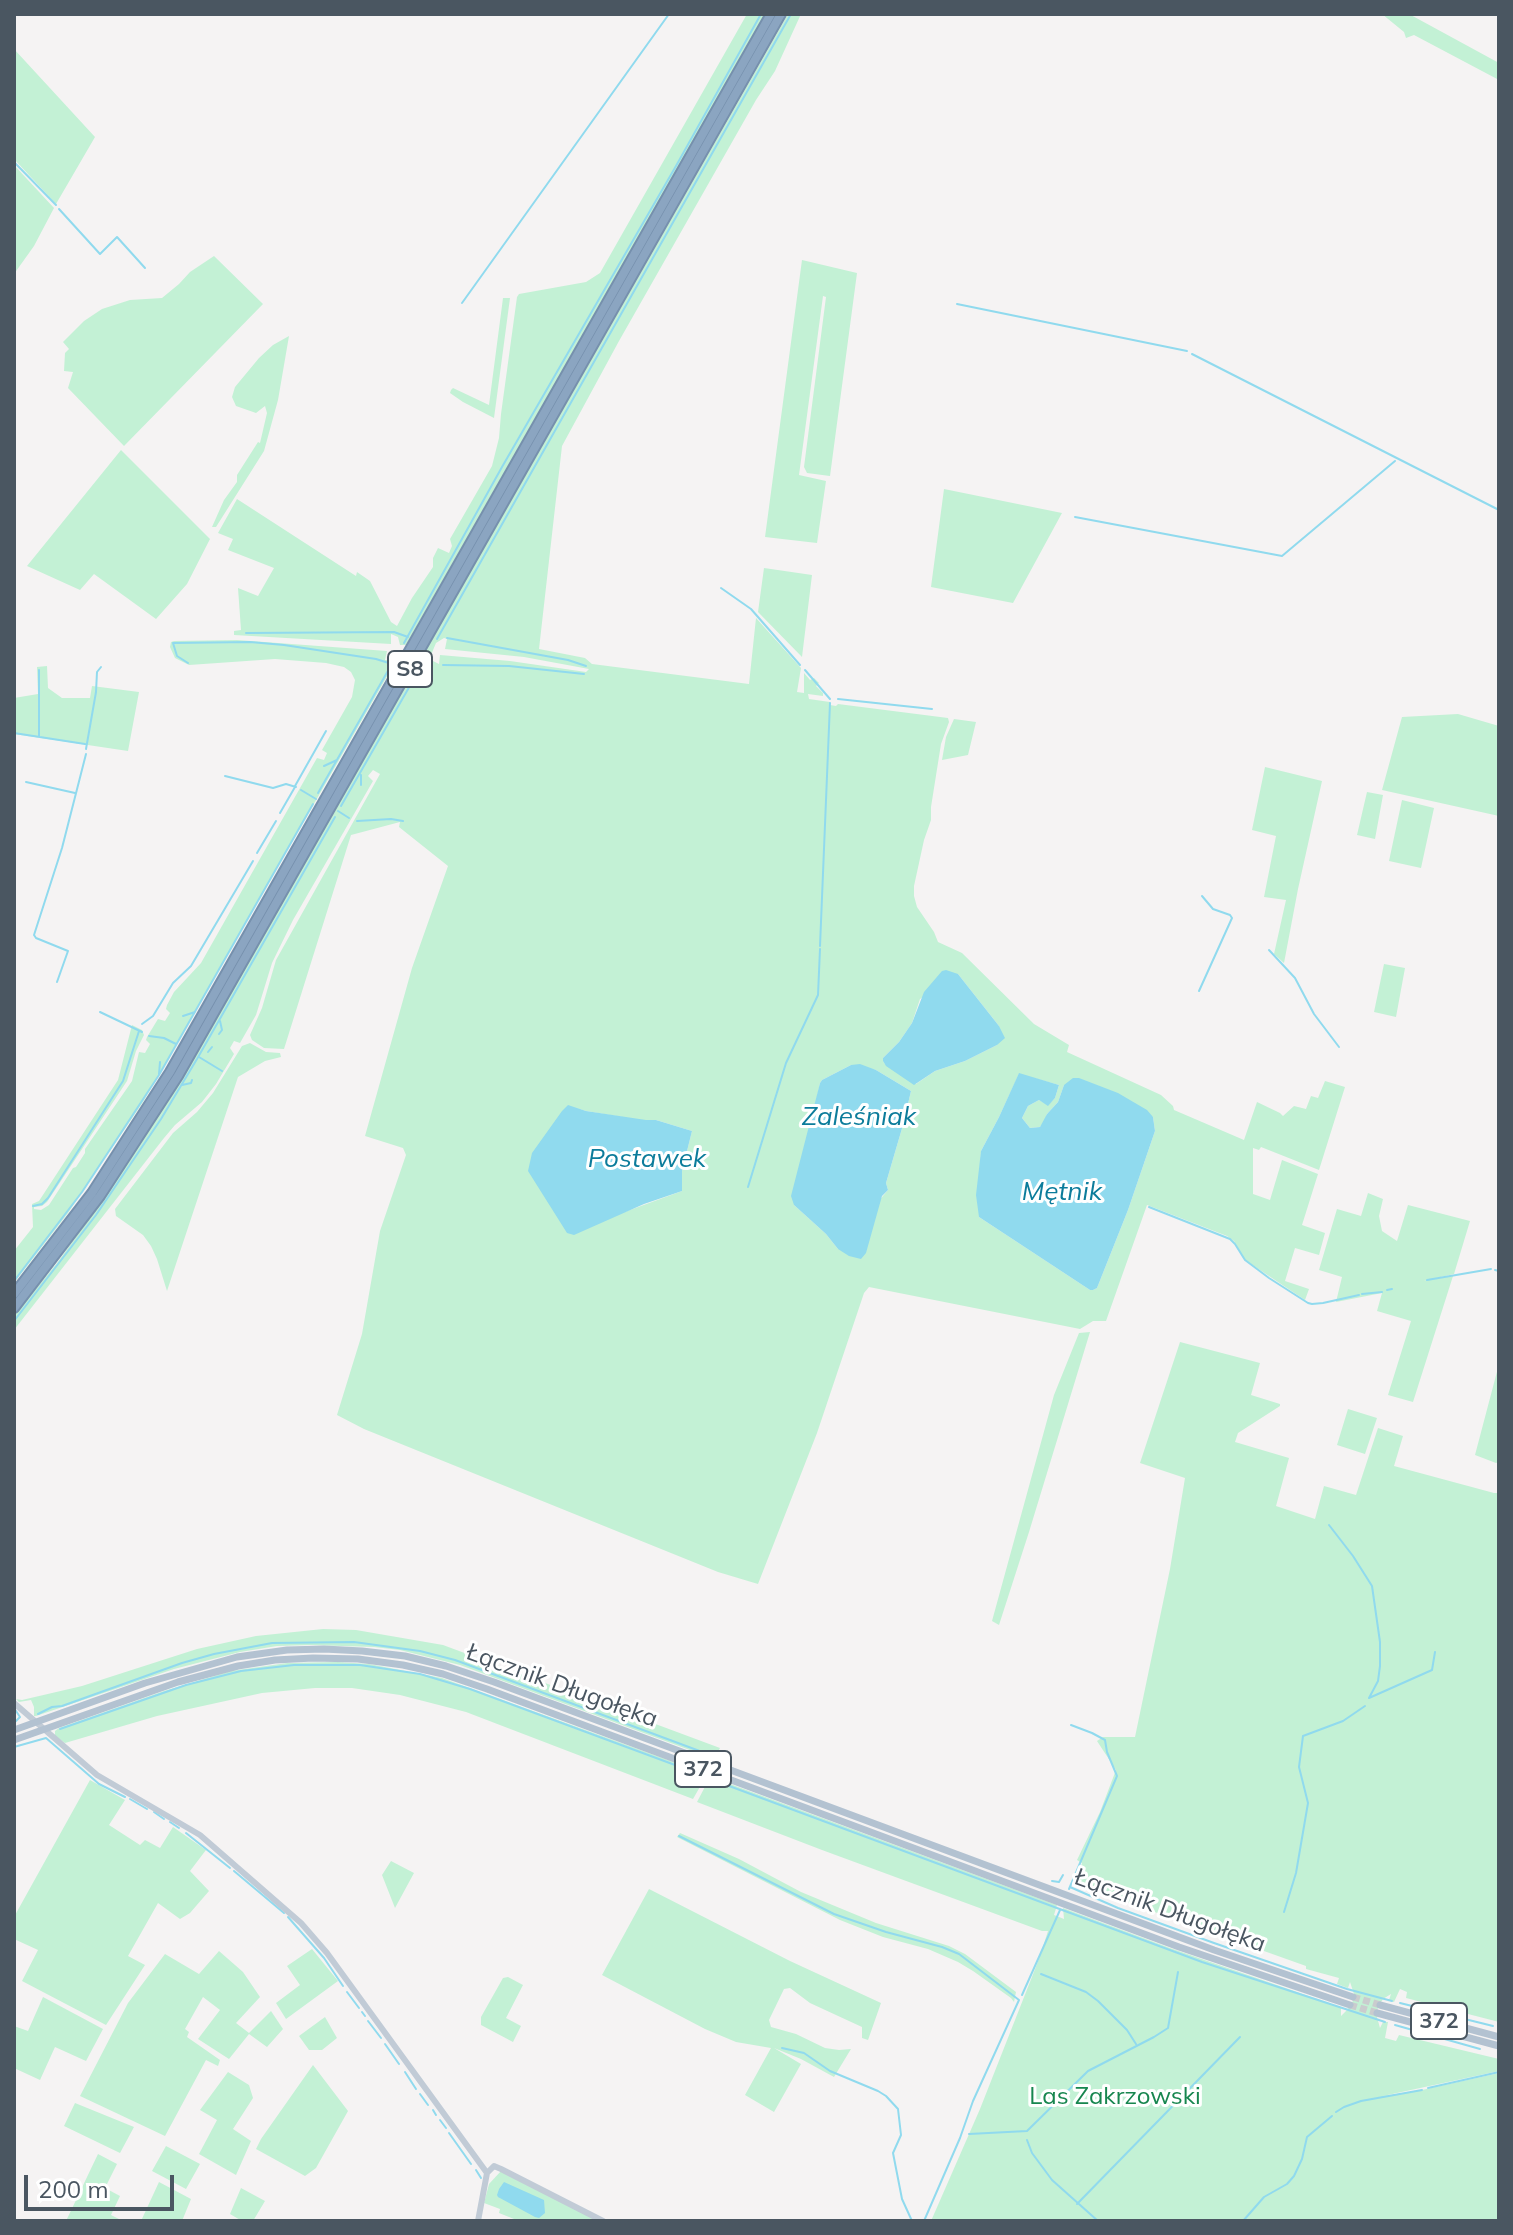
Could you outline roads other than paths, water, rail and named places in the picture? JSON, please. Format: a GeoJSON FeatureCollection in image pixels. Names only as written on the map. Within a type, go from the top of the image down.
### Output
{"type":"FeatureCollection","features":[{"type":"Feature","properties":{"kind":"highway","name":"S8"},"geometry":{"type":"LineString","coordinates":[[14,1294],[92,1193],[170,1072],[771,14]]}},
{"type":"Feature","properties":{"kind":"highway","name":"S8"},"geometry":{"type":"LineString","coordinates":[[14,1308],[100,1196],[178,1076],[781,14]]}},
{"type":"Feature","properties":{"kind":"main road","name":"Łącznik Długołęka"},"geometry":{"type":"LineString","coordinates":[[14,1730],[145,1683],[237,1657],[287,1650],[337,1649],[420,1659],[494,1682],[1352,2001],[1179,1947],[487,1689],[417,1668],[372,1660],[331,1658],[248,1664],[178,1682],[14,1740]]}},
{"type":"Feature","properties":{"kind":"main road","name":"372"},"geometry":{"type":"LineString","coordinates":[[1499,2037],[1378,2009],[1499,2046]]}},
{"type":"Feature","properties":{"kind":"street"},"geometry":{"type":"LineString","coordinates":[[14,1703],[97,1775],[200,1835],[301,1923],[327,1953],[487,2173]]}},
{"type":"Feature","properties":{"kind":"street"},"geometry":{"type":"LineString","coordinates":[[478,2221],[487,2173],[494,2166],[603,2221]]}},
{"type":"Feature","properties":{"kind":"water"},"geometry":{"type":"Polygon","coordinates":[[[946,970],[958,974],[1005,1038],[965,1061],[935,1071],[914,1085],[886,1066],[883,1058],[912,1023],[924,992],[946,970]]]}},
{"type":"Feature","properties":{"kind":"water","name":"Zaleśniak"},"geometry":{"type":"Polygon","coordinates":[[[860,1064],[911,1091],[886,1183],[888,1190],[882,1196],[866,1253],[861,1259],[838,1249],[794,1205],[791,1196],[820,1083],[851,1065],[860,1064]]]}},
{"type":"Feature","properties":{"kind":"water","name":"Mętnik"},"geometry":{"type":"Polygon","coordinates":[[[1019,1073],[1059,1085],[1055,1098],[1048,1106],[1039,1100],[1028,1106],[1022,1118],[1030,1128],[1040,1127],[1058,1102],[1064,1085],[1073,1078],[1118,1093],[1153,1117],[1155,1131],[1128,1210],[1097,1288],[1093,1290],[979,1217],[976,1195],[981,1151],[1019,1073]]]}},
{"type":"Feature","properties":{"kind":"water","name":"Postawek"},"geometry":{"type":"Polygon","coordinates":[[[568,1105],[586,1111],[656,1120],[692,1131],[682,1171],[682,1191],[574,1235],[567,1233],[528,1171],[532,1153],[568,1105]]]}},
{"type":"Feature","properties":{"kind":"water"},"geometry":{"type":"Polygon","coordinates":[[[504,2182],[544,2200],[545,2213],[539,2218],[535,2217],[498,2197],[504,2182]]]}},
{"type":"Feature","properties":{"kind":"waterway"},"geometry":{"type":"LineString","coordinates":[[462,303],[669,14]]}},
{"type":"Feature","properties":{"kind":"waterway"},"geometry":{"type":"LineString","coordinates":[[404,643],[761,14]]}},
{"type":"Feature","properties":{"kind":"waterway"},"geometry":{"type":"LineString","coordinates":[[437,639],[791,14]]}},
{"type":"Feature","properties":{"kind":"waterway"},"geometry":{"type":"LineString","coordinates":[[14,162],[56,205]]}},
{"type":"Feature","properties":{"kind":"waterway"},"geometry":{"type":"LineString","coordinates":[[59,209],[100,254],[117,237],[145,268]]}},
{"type":"Feature","properties":{"kind":"waterway"},"geometry":{"type":"LineString","coordinates":[[957,304],[1187,351]]}},
{"type":"Feature","properties":{"kind":"waterway"},"geometry":{"type":"LineString","coordinates":[[1192,354],[1499,510]]}},
{"type":"Feature","properties":{"kind":"waterway"},"geometry":{"type":"LineString","coordinates":[[1075,517],[1282,556],[1395,461]]}},
{"type":"Feature","properties":{"kind":"waterway"},"geometry":{"type":"LineString","coordinates":[[721,588],[751,609],[800,665]]}},
{"type":"Feature","properties":{"kind":"waterway"},"geometry":{"type":"LineString","coordinates":[[246,633],[394,632],[408,637]]}},
{"type":"Feature","properties":{"kind":"waterway"},"geometry":{"type":"LineString","coordinates":[[447,638],[586,666]]}},
{"type":"Feature","properties":{"kind":"waterway"},"geometry":{"type":"LineString","coordinates":[[188,663],[177,656],[173,643],[284,645],[392,664]]}},
{"type":"Feature","properties":{"kind":"waterway"},"geometry":{"type":"LineString","coordinates":[[318,793],[393,662]]}},
{"type":"Feature","properties":{"kind":"waterway"},"geometry":{"type":"LineString","coordinates":[[341,806],[423,663]]}},
{"type":"Feature","properties":{"kind":"waterway"},"geometry":{"type":"LineString","coordinates":[[443,665],[509,666],[584,674]]}},
{"type":"Feature","properties":{"kind":"waterway"},"geometry":{"type":"LineString","coordinates":[[86,749],[97,672],[101,667]]}},
{"type":"Feature","properties":{"kind":"waterway"},"geometry":{"type":"LineString","coordinates":[[39,670],[39,736]]}},
{"type":"Feature","properties":{"kind":"waterway"},"geometry":{"type":"LineString","coordinates":[[805,670],[830,699]]}},
{"type":"Feature","properties":{"kind":"waterway"},"geometry":{"type":"LineString","coordinates":[[838,699],[932,709]]}},
{"type":"Feature","properties":{"kind":"waterway"},"geometry":{"type":"LineString","coordinates":[[820,946],[830,703]]}},
{"type":"Feature","properties":{"kind":"waterway"},"geometry":{"type":"LineString","coordinates":[[295,786],[326,731]]}},
{"type":"Feature","properties":{"kind":"waterway"},"geometry":{"type":"LineString","coordinates":[[14,733],[85,744]]}},
{"type":"Feature","properties":{"kind":"waterway"},"geometry":{"type":"LineString","coordinates":[[57,982],[68,951],[34,935],[62,848],[86,754]]}},
{"type":"Feature","properties":{"kind":"waterway"},"geometry":{"type":"LineString","coordinates":[[324,766],[337,760]]}},
{"type":"Feature","properties":{"kind":"waterway"},"geometry":{"type":"LineString","coordinates":[[361,775],[361,785]]}},
{"type":"Feature","properties":{"kind":"waterway"},"geometry":{"type":"LineString","coordinates":[[225,776],[273,788],[286,784],[296,787]]}},
{"type":"Feature","properties":{"kind":"waterway"},"geometry":{"type":"LineString","coordinates":[[26,782],[75,793]]}},
{"type":"Feature","properties":{"kind":"waterway"},"geometry":{"type":"LineString","coordinates":[[280,813],[295,787]]}},
{"type":"Feature","properties":{"kind":"waterway"},"geometry":{"type":"LineString","coordinates":[[301,790],[316,799]]}},
{"type":"Feature","properties":{"kind":"waterway"},"geometry":{"type":"LineString","coordinates":[[14,1281],[82,1192],[159,1075],[313,804]]}},
{"type":"Feature","properties":{"kind":"waterway"},"geometry":{"type":"LineString","coordinates":[[338,811],[349,818]]}},
{"type":"Feature","properties":{"kind":"waterway"},"geometry":{"type":"LineString","coordinates":[[14,1321],[96,1215],[161,1119],[335,817]]}},
{"type":"Feature","properties":{"kind":"waterway"},"geometry":{"type":"LineString","coordinates":[[257,853],[276,821]]}},
{"type":"Feature","properties":{"kind":"waterway"},"geometry":{"type":"LineString","coordinates":[[357,821],[403,821]]}},
{"type":"Feature","properties":{"kind":"waterway"},"geometry":{"type":"LineString","coordinates":[[142,1024],[153,1016],[173,983],[191,966],[253,861]]}},
{"type":"Feature","properties":{"kind":"waterway"},"geometry":{"type":"LineString","coordinates":[[1199,991],[1232,918],[1213,909],[1202,896]]}},
{"type":"Feature","properties":{"kind":"waterway"},"geometry":{"type":"LineString","coordinates":[[748,1187],[786,1063],[818,995],[820,949]]}},
{"type":"Feature","properties":{"kind":"waterway"},"geometry":{"type":"LineString","coordinates":[[1269,950],[1295,978],[1314,1014],[1339,1047]]}},
{"type":"Feature","properties":{"kind":"waterway"},"geometry":{"type":"LineString","coordinates":[[100,1012],[142,1032]]}},
{"type":"Feature","properties":{"kind":"waterway"},"geometry":{"type":"LineString","coordinates":[[183,1016],[195,1012]]}},
{"type":"Feature","properties":{"kind":"waterway"},"geometry":{"type":"LineString","coordinates":[[219,1034],[222,1030],[220,1021]]}},
{"type":"Feature","properties":{"kind":"waterway"},"geometry":{"type":"LineString","coordinates":[[33,1206],[42,1204],[48,1198],[123,1081],[139,1031]]}},
{"type":"Feature","properties":{"kind":"waterway"},"geometry":{"type":"LineString","coordinates":[[149,1036],[176,1044]]}},
{"type":"Feature","properties":{"kind":"waterway"},"geometry":{"type":"LineString","coordinates":[[208,1052],[212,1047]]}},
{"type":"Feature","properties":{"kind":"waterway"},"geometry":{"type":"LineString","coordinates":[[199,1057],[222,1071]]}},
{"type":"Feature","properties":{"kind":"waterway"},"geometry":{"type":"LineString","coordinates":[[159,1074],[160,1062]]}},
{"type":"Feature","properties":{"kind":"waterway"},"geometry":{"type":"LineString","coordinates":[[182,1085],[192,1080]]}},
{"type":"Feature","properties":{"kind":"waterway"},"geometry":{"type":"LineString","coordinates":[[1149,1207],[1230,1239],[1245,1260],[1308,1303],[1359,1295]]}},
{"type":"Feature","properties":{"kind":"waterway"},"geometry":{"type":"LineString","coordinates":[[1427,1280],[1491,1269]]}},
{"type":"Feature","properties":{"kind":"waterway"},"geometry":{"type":"LineString","coordinates":[[1495,1270],[1499,1271]]}},
{"type":"Feature","properties":{"kind":"waterway"},"geometry":{"type":"LineString","coordinates":[[1387,1290],[1392,1289]]}},
{"type":"Feature","properties":{"kind":"waterway"},"geometry":{"type":"LineString","coordinates":[[1362,1294],[1382,1292]]}},
{"type":"Feature","properties":{"kind":"waterway"},"geometry":{"type":"LineString","coordinates":[[1329,1525],[1372,1586],[1380,1666],[1378,1681],[1369,1698]]}},
{"type":"Feature","properties":{"kind":"waterway"},"geometry":{"type":"LineString","coordinates":[[38,1714],[214,1654],[272,1643],[354,1642],[420,1651],[455,1660],[713,1756]]}},
{"type":"Feature","properties":{"kind":"waterway"},"geometry":{"type":"LineString","coordinates":[[1369,1698],[1432,1670],[1435,1652]]}},
{"type":"Feature","properties":{"kind":"waterway"},"geometry":{"type":"LineString","coordinates":[[60,1729],[186,1685],[241,1671],[294,1665],[360,1665],[420,1674],[470,1689],[702,1775]]}},
{"type":"Feature","properties":{"kind":"waterway"},"geometry":{"type":"LineString","coordinates":[[1284,1912],[1296,1873],[1308,1803],[1299,1767],[1303,1736],[1343,1721],[1365,1706]]}},
{"type":"Feature","properties":{"kind":"waterway"},"geometry":{"type":"LineString","coordinates":[[14,1708],[20,1717],[14,1723]]}},
{"type":"Feature","properties":{"kind":"waterway"},"geometry":{"type":"LineString","coordinates":[[1069,1889],[1117,1776],[1105,1740],[1071,1725]]}},
{"type":"Feature","properties":{"kind":"waterway"},"geometry":{"type":"LineString","coordinates":[[14,1747],[46,1738],[99,1784],[125,1797]]}},
{"type":"Feature","properties":{"kind":"waterway"},"geometry":{"type":"LineString","coordinates":[[713,1780],[1202,1962],[1385,2022]]}},
{"type":"Feature","properties":{"kind":"waterway"},"geometry":{"type":"LineString","coordinates":[[130,1799],[147,1809]]}},
{"type":"Feature","properties":{"kind":"waterway"},"geometry":{"type":"LineString","coordinates":[[154,1812],[164,1819]]}},
{"type":"Feature","properties":{"kind":"waterway"},"geometry":{"type":"LineString","coordinates":[[170,1822],[179,1828]]}},
{"type":"Feature","properties":{"kind":"waterway"},"geometry":{"type":"LineString","coordinates":[[186,1833],[230,1868]]}},
{"type":"Feature","properties":{"kind":"waterway"},"geometry":{"type":"LineString","coordinates":[[679,1836],[834,1914],[959,1954],[1019,2000],[924,2221]]}},
{"type":"Feature","properties":{"kind":"waterway"},"geometry":{"type":"LineString","coordinates":[[234,1871],[284,1913]]}},
{"type":"Feature","properties":{"kind":"waterway"},"geometry":{"type":"LineString","coordinates":[[1052,1881],[1059,1882],[1063,1875]]}},
{"type":"Feature","properties":{"kind":"waterway"},"geometry":{"type":"LineString","coordinates":[[1070,1887],[1214,1943],[1347,1989],[1392,2001]]}},
{"type":"Feature","properties":{"kind":"waterway"},"geometry":{"type":"LineString","coordinates":[[1022,1995],[1060,1910]]}},
{"type":"Feature","properties":{"kind":"waterway"},"geometry":{"type":"LineString","coordinates":[[288,1917],[324,1958],[343,1986]]}},
{"type":"Feature","properties":{"kind":"waterway"},"geometry":{"type":"LineString","coordinates":[[969,2134],[1027,2131],[1088,2071],[1168,2028],[1178,1972]]}},
{"type":"Feature","properties":{"kind":"waterway"},"geometry":{"type":"LineString","coordinates":[[1041,1974],[1086,1992],[1127,2030],[1136,2044]]}},
{"type":"Feature","properties":{"kind":"waterway"},"geometry":{"type":"LineString","coordinates":[[347,1992],[359,2008]]}},
{"type":"Feature","properties":{"kind":"waterway"},"geometry":{"type":"LineString","coordinates":[[1400,2003],[1493,2026]]}},
{"type":"Feature","properties":{"kind":"waterway"},"geometry":{"type":"LineString","coordinates":[[362,2012],[365,2016]]}},
{"type":"Feature","properties":{"kind":"waterway"},"geometry":{"type":"LineString","coordinates":[[368,2021],[381,2038]]}},
{"type":"Feature","properties":{"kind":"waterway"},"geometry":{"type":"LineString","coordinates":[[1395,2025],[1480,2049]]}},
{"type":"Feature","properties":{"kind":"waterway"},"geometry":{"type":"LineString","coordinates":[[1077,2204],[1240,2037]]}},
{"type":"Feature","properties":{"kind":"waterway"},"geometry":{"type":"LineString","coordinates":[[385,2044],[399,2064]]}},
{"type":"Feature","properties":{"kind":"waterway"},"geometry":{"type":"LineString","coordinates":[[782,2048],[804,2053],[830,2071],[878,2091],[898,2109],[901,2135],[893,2153],[902,2199],[912,2221]]}},
{"type":"Feature","properties":{"kind":"waterway"},"geometry":{"type":"LineString","coordinates":[[405,2072],[416,2089]]}},
{"type":"Feature","properties":{"kind":"waterway"},"geometry":{"type":"LineString","coordinates":[[1428,2088],[1499,2072]]}},
{"type":"Feature","properties":{"kind":"waterway"},"geometry":{"type":"LineString","coordinates":[[1336,2112],[1361,2101],[1422,2090]]}},
{"type":"Feature","properties":{"kind":"waterway"},"geometry":{"type":"LineString","coordinates":[[420,2094],[428,2105]]}},
{"type":"Feature","properties":{"kind":"waterway"},"geometry":{"type":"LineString","coordinates":[[433,2110],[436,2115]]}},
{"type":"Feature","properties":{"kind":"waterway"},"geometry":{"type":"LineString","coordinates":[[1243,2221],[1264,2197],[1287,2184],[1294,2176],[1307,2137],[1332,2116]]}},
{"type":"Feature","properties":{"kind":"waterway"},"geometry":{"type":"LineString","coordinates":[[440,2120],[446,2128]]}},
{"type":"Feature","properties":{"kind":"waterway"},"geometry":{"type":"LineString","coordinates":[[449,2133],[471,2164]]}},
{"type":"Feature","properties":{"kind":"waterway"},"geometry":{"type":"LineString","coordinates":[[1027,2140],[1032,2153],[1052,2180],[1098,2221]]}},
{"type":"Feature","properties":{"kind":"waterway"},"geometry":{"type":"LineString","coordinates":[[476,2170],[481,2178]]}},
{"type":"Feature","properties":{"kind":"tunnel"},"geometry":{"type":"LineString","coordinates":[[1353,1997],[1380,2005]]}},
{"type":"Feature","properties":{"kind":"tunnel"},"geometry":{"type":"LineString","coordinates":[[1350,2005],[1377,2013]]}},
{"type":"Feature","properties":{"kind":"park label","name":"Las Zakrzowski"},"geometry":{"type":"Point","coordinates":[1115,2097]}}]}
